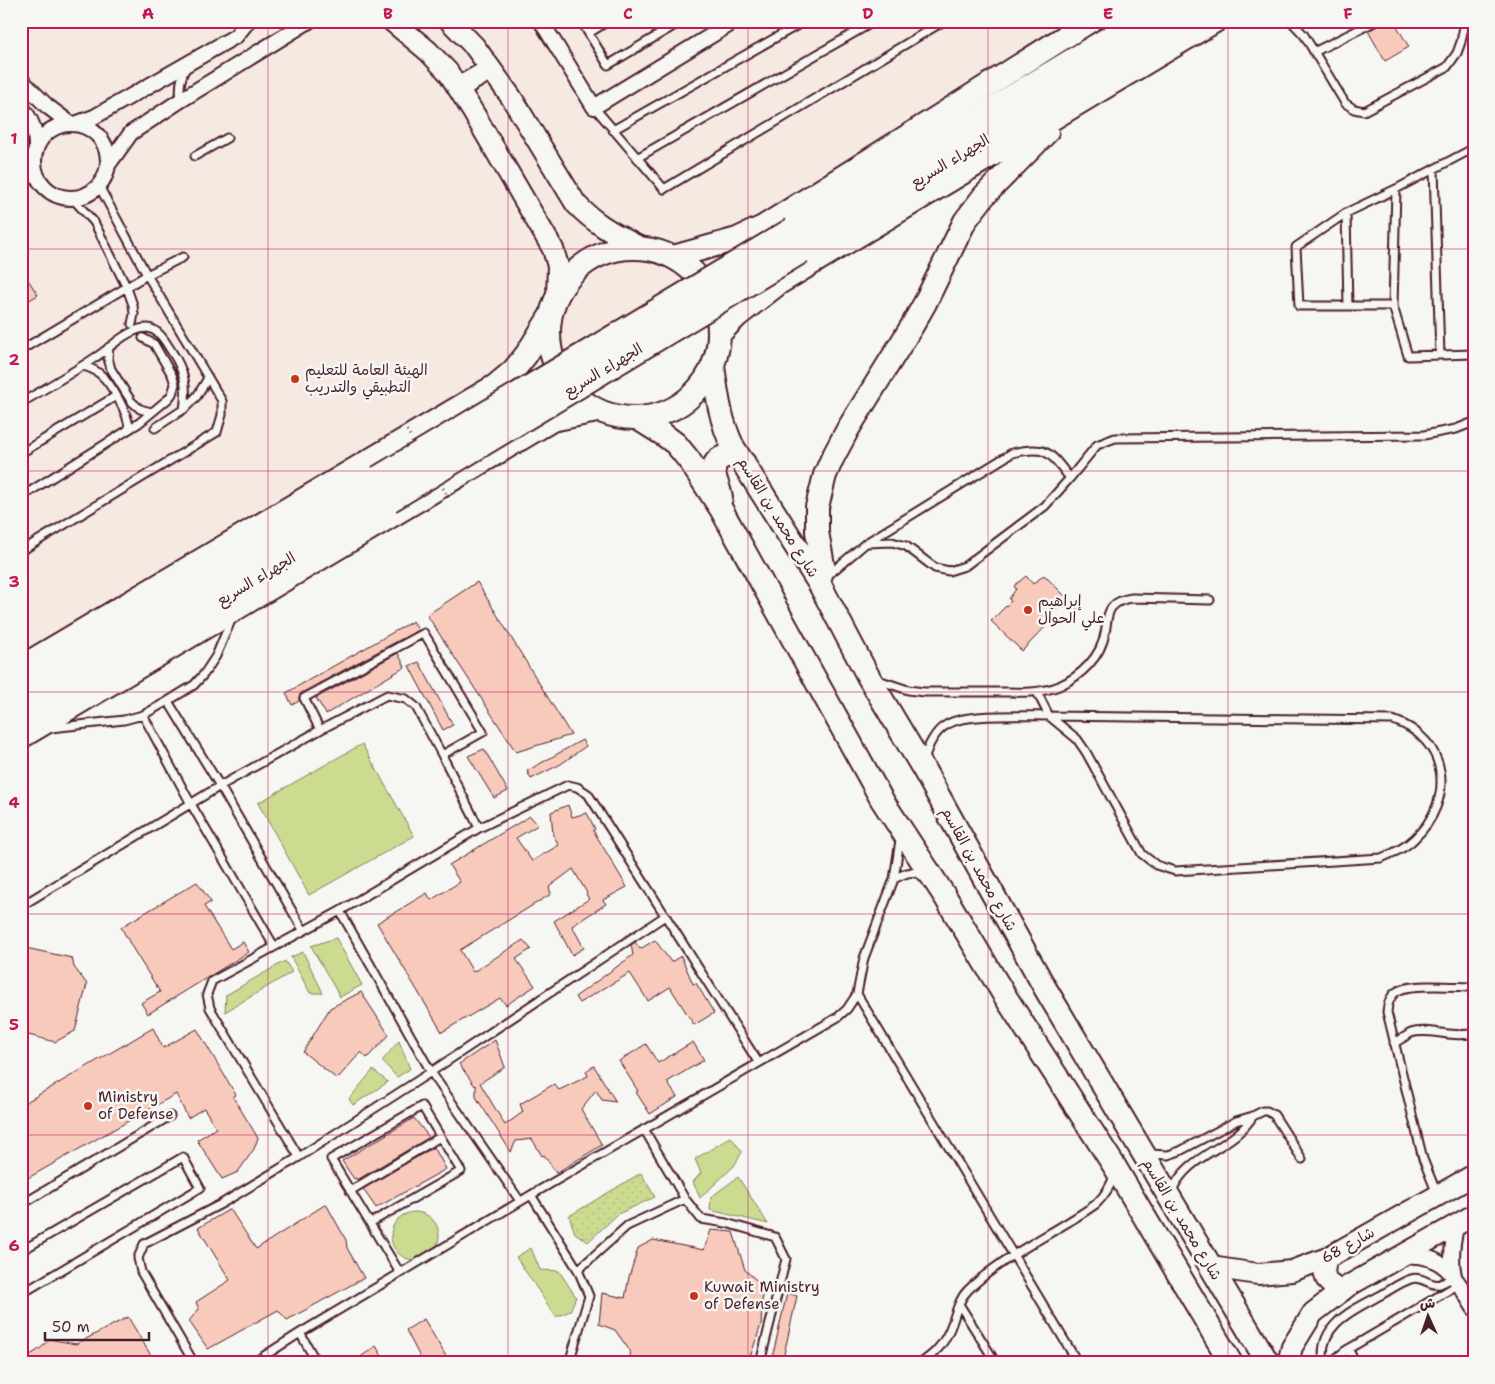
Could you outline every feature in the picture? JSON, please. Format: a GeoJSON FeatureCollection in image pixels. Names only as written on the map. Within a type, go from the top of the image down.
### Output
{"type":"FeatureCollection","features":[{"type":"Feature","properties":{"kind":"highway","name":"الجهراء السريع"},"geometry":{"type":"LineString","coordinates":[[21,694],[1140,21]]}},
{"type":"Feature","properties":{"kind":"highway","name":"الجهراء السريع"},"geometry":{"type":"LineString","coordinates":[[25,729],[801,250],[1185,21]]}},
{"type":"Feature","properties":{"kind":"main road"},"geometry":{"type":"LineString","coordinates":[[672,257],[736,239],[763,227],[1090,21]]}},
{"type":"Feature","properties":{"kind":"main road","name":"الجهراء السريع"},"geometry":{"type":"LineString","coordinates":[[719,334],[737,316],[779,283],[1215,21]]}},
{"type":"Feature","properties":{"kind":"main road"},"geometry":{"type":"LineString","coordinates":[[819,583],[823,565],[817,532],[818,507],[825,475],[832,458],[926,303],[966,220],[984,196],[1065,112]]}},
{"type":"Feature","properties":{"kind":"main road"},"geometry":{"type":"LineString","coordinates":[[643,248],[658,251],[672,257],[697,276],[707,289],[714,303],[718,318],[719,334],[718,350],[713,366],[695,392],[683,403],[668,411],[653,416],[636,418],[616,417],[598,411],[571,392],[554,365],[549,349],[548,334],[549,318],[556,296],[564,283],[586,262],[613,250],[643,248]]}},
{"type":"Feature","properties":{"kind":"main road"},"geometry":{"type":"LineString","coordinates":[[21,667],[494,386],[513,371],[549,318]]}},
{"type":"Feature","properties":{"kind":"main road","name":"شارع محمد بن القاسم"},"geometry":{"type":"LineString","coordinates":[[713,366],[718,407],[725,430],[733,447],[819,583],[868,676],[923,768],[1045,988],[1268,1363]]}},
{"type":"Feature","properties":{"kind":"main road","name":"الجهراء السريع"},"geometry":{"type":"LineString","coordinates":[[25,729],[235,609],[552,420],[598,411]]}},
{"type":"Feature","properties":{"kind":"main road","name":"شارع محمد بن القاسم"},"geometry":{"type":"LineString","coordinates":[[636,418],[676,444],[689,460],[721,509],[890,814],[946,898],[1003,993],[1115,1167],[1230,1363]]}},
{"type":"Feature","properties":{"kind":"main road"},"geometry":{"type":"LineString","coordinates":[[721,509],[721,494],[714,476],[714,466],[726,456],[736,457],[744,463]]}},
{"type":"Feature","properties":{"kind":"street"},"geometry":{"type":"LineString","coordinates":[[36,148],[50,130],[60,125],[73,124],[94,117],[236,36],[248,21]]}},
{"type":"Feature","properties":{"kind":"street"},"geometry":{"type":"LineString","coordinates":[[108,165],[131,133],[309,21]]}},
{"type":"Feature","properties":{"kind":"street"},"geometry":{"type":"LineString","coordinates":[[392,21],[428,51],[448,72],[493,144],[553,249],[558,266],[556,296]]}},
{"type":"Feature","properties":{"kind":"street"},"geometry":{"type":"LineString","coordinates":[[450,21],[476,47],[511,97],[576,204],[588,217],[604,229],[643,248]]}},
{"type":"Feature","properties":{"kind":"street"},"geometry":{"type":"LineString","coordinates":[[542,21],[594,107],[735,21]]}},
{"type":"Feature","properties":{"kind":"street"},"geometry":{"type":"LineString","coordinates":[[458,88],[491,69]]}},
{"type":"Feature","properties":{"kind":"street"},"geometry":{"type":"LineString","coordinates":[[21,80],[47,106],[73,124],[86,127],[103,142],[108,153],[108,165],[105,176],[99,186],[87,195],[73,198],[61,197],[49,192],[40,183],[35,172],[33,160],[36,140],[32,125],[21,108]]}},
{"type":"Feature","properties":{"kind":"street","name":"شارع 68"},"geometry":{"type":"LineString","coordinates":[[1211,1266],[1258,1274],[1292,1271],[1327,1258],[1437,1194],[1474,1175]]}},
{"type":"Feature","properties":{"kind":"street"},"geometry":{"type":"LineString","coordinates":[[1288,1363],[1292,1347],[1314,1313],[1348,1286],[1466,1220]]}},
{"type":"Feature","properties":{"kind":"street"},"geometry":{"type":"LineString","coordinates":[[1457,1280],[1452,1266],[1452,1250],[1466,1220]]}},
{"type":"Feature","properties":{"kind":"street"},"geometry":{"type":"LineString","coordinates":[[1401,1256],[1425,1256],[1436,1260],[1446,1267],[1457,1280],[1474,1308]]}},
{"type":"Feature","properties":{"kind":"street"},"geometry":{"type":"LineString","coordinates":[[1327,1258],[1324,1268],[1326,1278],[1332,1287],[1342,1291]]}},
{"type":"Feature","properties":{"kind":"lane"},"geometry":{"type":"LineString","coordinates":[[581,21],[608,65],[682,21]]}},
{"type":"Feature","properties":{"kind":"lane"},"geometry":{"type":"LineString","coordinates":[[589,33],[608,21]]}},
{"type":"Feature","properties":{"kind":"lane"},"geometry":{"type":"LineString","coordinates":[[613,130],[805,21]]}},
{"type":"Feature","properties":{"kind":"lane"},"geometry":{"type":"LineString","coordinates":[[637,158],[875,21]]}},
{"type":"Feature","properties":{"kind":"lane"},"geometry":{"type":"LineString","coordinates":[[594,107],[664,189],[944,21]]}},
{"type":"Feature","properties":{"kind":"lane"},"geometry":{"type":"LineString","coordinates":[[1290,21],[1304,35],[1345,103],[1354,109],[1364,111],[1447,67],[1461,42],[1465,21]]}},
{"type":"Feature","properties":{"kind":"lane"},"geometry":{"type":"LineString","coordinates":[[1314,52],[1376,21]]}},
{"type":"Feature","properties":{"kind":"lane"},"geometry":{"type":"LineString","coordinates":[[181,100],[182,76],[191,62]]}},
{"type":"Feature","properties":{"kind":"lane"},"geometry":{"type":"LineString","coordinates":[[195,156],[227,138]]}},
{"type":"Feature","properties":{"kind":"lane"},"geometry":{"type":"LineString","coordinates":[[1393,306],[1300,306],[1296,247],[1346,213],[1396,190],[1474,148]]}},
{"type":"Feature","properties":{"kind":"lane"},"geometry":{"type":"LineString","coordinates":[[978,173],[999,151]]}},
{"type":"Feature","properties":{"kind":"lane"},"geometry":{"type":"LineString","coordinates":[[1434,169],[1440,355]]}},
{"type":"Feature","properties":{"kind":"lane"},"geometry":{"type":"LineString","coordinates":[[21,550],[217,432],[222,415],[222,400],[147,275],[99,186]]}},
{"type":"Feature","properties":{"kind":"lane"},"geometry":{"type":"LineString","coordinates":[[1396,190],[1393,306],[1408,356],[1474,354]]}},
{"type":"Feature","properties":{"kind":"lane"},"geometry":{"type":"LineString","coordinates":[[73,198],[94,222],[127,288],[133,306],[132,324]]}},
{"type":"Feature","properties":{"kind":"lane"},"geometry":{"type":"LineString","coordinates":[[906,206],[932,201]]}},
{"type":"Feature","properties":{"kind":"lane"},"geometry":{"type":"LineString","coordinates":[[1346,213],[1348,306]]}},
{"type":"Feature","properties":{"kind":"lane"},"geometry":{"type":"LineString","coordinates":[[21,350],[147,275],[183,257]]}},
{"type":"Feature","properties":{"kind":"lane"},"geometry":{"type":"LineString","coordinates":[[21,403],[82,366],[120,338],[147,328],[160,334],[179,362],[183,371],[186,390],[184,409]]}},
{"type":"Feature","properties":{"kind":"lane"},"geometry":{"type":"LineString","coordinates":[[21,497],[139,423],[172,394],[174,384],[172,375],[154,344],[143,338]]}},
{"type":"Feature","properties":{"kind":"lane"},"geometry":{"type":"LineString","coordinates":[[109,347],[108,358],[111,369],[131,401],[140,409],[151,412]]}},
{"type":"Feature","properties":{"kind":"lane"},"geometry":{"type":"LineString","coordinates":[[82,366],[95,370],[106,380],[126,414],[129,429]]}},
{"type":"Feature","properties":{"kind":"lane"},"geometry":{"type":"LineString","coordinates":[[155,428],[184,409],[197,396],[208,378]]}},
{"type":"Feature","properties":{"kind":"lane"},"geometry":{"type":"LineString","coordinates":[[21,453],[116,396]]}},
{"type":"Feature","properties":{"kind":"lane"},"geometry":{"type":"LineString","coordinates":[[866,543],[892,542],[906,546],[935,568],[949,571],[964,566],[1045,506],[1097,445],[1115,438],[1424,435],[1456,429],[1474,422]]}},
{"type":"Feature","properties":{"kind":"lane"},"geometry":{"type":"LineString","coordinates":[[819,583],[866,543],[1012,453],[1031,449],[1047,452],[1070,478]]}},
{"type":"Feature","properties":{"kind":"lane"},"geometry":{"type":"LineString","coordinates":[[868,676],[893,686],[924,692],[1037,692],[1071,680],[1092,661],[1105,635],[1109,611],[1112,606],[1122,600],[1132,598],[1210,600]]}},
{"type":"Feature","properties":{"kind":"lane"},"geometry":{"type":"LineString","coordinates":[[25,729],[124,720],[143,714],[168,701],[194,685],[204,674],[216,656],[235,609]]}},
{"type":"Feature","properties":{"kind":"lane"},"geometry":{"type":"LineString","coordinates":[[320,730],[304,698],[424,633],[483,732],[442,755]]}},
{"type":"Feature","properties":{"kind":"lane"},"geometry":{"type":"LineString","coordinates":[[923,768],[926,752],[932,740],[948,724],[965,718],[1049,716],[1392,720],[1411,727],[1432,748],[1440,767],[1441,777],[1436,809],[1422,831],[1403,848],[1381,858],[1175,871],[1156,865],[1142,854],[1086,752],[1076,739],[1049,716],[1037,692]]}},
{"type":"Feature","properties":{"kind":"lane"},"geometry":{"type":"LineString","coordinates":[[21,906],[220,786],[386,695],[406,699],[416,707],[479,828]]}},
{"type":"Feature","properties":{"kind":"lane"},"geometry":{"type":"LineString","coordinates":[[168,701],[220,786],[303,930]]}},
{"type":"Feature","properties":{"kind":"lane"},"geometry":{"type":"LineString","coordinates":[[143,714],[191,804],[274,946]]}},
{"type":"Feature","properties":{"kind":"lane"},"geometry":{"type":"LineString","coordinates":[[299,1157],[210,1008],[207,994],[212,981],[340,911],[479,828],[568,785],[577,787],[588,794],[758,1062]]}},
{"type":"Feature","properties":{"kind":"lane"},"geometry":{"type":"LineString","coordinates":[[253,1363],[531,1195],[838,1017],[847,1009],[857,994],[864,958],[894,879],[900,840],[890,814]]}},
{"type":"Feature","properties":{"kind":"lane"},"geometry":{"type":"LineString","coordinates":[[894,879],[909,872],[919,873],[946,898]]}},
{"type":"Feature","properties":{"kind":"lane"},"geometry":{"type":"LineString","coordinates":[[340,911],[431,1072],[520,1202]]}},
{"type":"Feature","properties":{"kind":"lane"},"geometry":{"type":"LineString","coordinates":[[194,1363],[141,1272],[138,1258],[144,1244],[221,1204],[299,1157],[431,1072],[665,916]]}},
{"type":"Feature","properties":{"kind":"lane"},"geometry":{"type":"LineString","coordinates":[[1437,1194],[1423,1160],[1387,1012],[1388,1001],[1399,990],[1415,987],[1474,987]]}},
{"type":"Feature","properties":{"kind":"lane"},"geometry":{"type":"LineString","coordinates":[[857,994],[1078,1363]]}},
{"type":"Feature","properties":{"kind":"lane"},"geometry":{"type":"LineString","coordinates":[[1394,1043],[1412,1033],[1426,1032],[1465,1035],[1474,1033]]}},
{"type":"Feature","properties":{"kind":"lane"},"geometry":{"type":"LineString","coordinates":[[370,1223],[461,1171],[422,1106],[331,1158],[350,1191],[400,1273]]}},
{"type":"Feature","properties":{"kind":"lane"},"geometry":{"type":"LineString","coordinates":[[1143,1153],[1168,1155],[1180,1151],[1236,1121],[1263,1111],[1271,1112],[1302,1159]]}},
{"type":"Feature","properties":{"kind":"lane"},"geometry":{"type":"LineString","coordinates":[[21,1206],[170,1116]]}},
{"type":"Feature","properties":{"kind":"lane"},"geometry":{"type":"LineString","coordinates":[[1170,1197],[1174,1186],[1189,1166],[1238,1134],[1253,1116]]}},
{"type":"Feature","properties":{"kind":"lane"},"geometry":{"type":"LineString","coordinates":[[644,1129],[685,1199],[701,1219],[726,1222],[775,1237],[786,1259],[760,1363]]}},
{"type":"Feature","properties":{"kind":"lane"},"geometry":{"type":"LineString","coordinates":[[350,1191],[440,1137]]}},
{"type":"Feature","properties":{"kind":"lane"},"geometry":{"type":"LineString","coordinates":[[21,1251],[183,1157],[200,1188],[21,1294]]}},
{"type":"Feature","properties":{"kind":"lane"},"geometry":{"type":"LineString","coordinates":[[921,1363],[937,1351],[947,1336],[958,1304],[966,1292],[984,1275],[1096,1204],[1109,1187],[1115,1167]]}},
{"type":"Feature","properties":{"kind":"lane"},"geometry":{"type":"LineString","coordinates":[[531,1195],[578,1270],[589,1296],[569,1363]]}},
{"type":"Feature","properties":{"kind":"lane"},"geometry":{"type":"LineString","coordinates":[[578,1270],[627,1226],[685,1199]]}},
{"type":"Feature","properties":{"kind":"lane"},"geometry":{"type":"LineString","coordinates":[[1324,1363],[1325,1343],[1330,1330],[1336,1322],[1352,1310],[1411,1279],[1422,1279],[1436,1284],[1457,1280]]}},
{"type":"Feature","properties":{"kind":"lane"},"geometry":{"type":"LineString","coordinates":[[1330,1363],[1348,1349],[1457,1280]]}},
{"type":"Feature","properties":{"kind":"lane"},"geometry":{"type":"LineString","coordinates":[[958,1304],[996,1363]]}},
{"type":"Feature","properties":{"kind":"lane"},"geometry":{"type":"LineString","coordinates":[[300,1333],[318,1363]]}},
{"type":"Feature","properties":{"kind":"lane"},"geometry":{"type":"LineString","coordinates":[[1348,1349],[1356,1363]]}},
{"type":"Feature","properties":{"kind":"shaded area","name":"الهيئة العامة للتعليم التطبيقي والتدريب"},"geometry":{"type":"Polygon","coordinates":[[[21,21],[1176,21],[21,706],[21,21]]]}},
{"type":"Feature","properties":{"kind":"green space"},"geometry":{"type":"Polygon","coordinates":[[[362,744],[414,836],[309,895],[258,803],[362,744]]]}},
{"type":"Feature","properties":{"kind":"green space"},"geometry":{"type":"Polygon","coordinates":[[[336,938],[362,985],[340,997],[311,946],[336,938]]]}},
{"type":"Feature","properties":{"kind":"green space"},"geometry":{"type":"Polygon","coordinates":[[[303,952],[323,993],[310,993],[291,957],[303,952]]]}},
{"type":"Feature","properties":{"kind":"green space"},"geometry":{"type":"Polygon","coordinates":[[[285,961],[292,972],[225,1012],[226,995],[285,961]]]}},
{"type":"Feature","properties":{"kind":"green space"},"geometry":{"type":"Polygon","coordinates":[[[399,1041],[410,1069],[397,1077],[382,1061],[399,1041]]]}},
{"type":"Feature","properties":{"kind":"green space"},"geometry":{"type":"Polygon","coordinates":[[[373,1070],[388,1082],[353,1105],[349,1099],[373,1070]]]}},
{"type":"Feature","properties":{"kind":"green space"},"geometry":{"type":"Polygon","coordinates":[[[731,1137],[742,1152],[734,1166],[700,1198],[693,1182],[701,1173],[695,1159],[731,1137]]]}},
{"type":"Feature","properties":{"kind":"green space"},"geometry":{"type":"Polygon","coordinates":[[[641,1173],[655,1197],[618,1214],[588,1242],[575,1233],[569,1216],[641,1173]]]}},
{"type":"Feature","properties":{"kind":"green space"},"geometry":{"type":"Polygon","coordinates":[[[738,1177],[768,1224],[710,1210],[711,1197],[738,1177]]]}},
{"type":"Feature","properties":{"kind":"green space"},"geometry":{"type":"Polygon","coordinates":[[[410,1212],[420,1212],[432,1219],[439,1231],[439,1241],[432,1253],[420,1260],[410,1260],[402,1256],[395,1249],[391,1241],[391,1231],[395,1223],[402,1216],[410,1212]]]}},
{"type":"Feature","properties":{"kind":"green space"},"geometry":{"type":"Polygon","coordinates":[[[531,1248],[540,1270],[559,1271],[576,1297],[570,1311],[556,1317],[516,1257],[531,1248]]]}},
{"type":"Feature","properties":{"kind":"building"},"geometry":{"type":"Polygon","coordinates":[[[1381,21],[1394,21],[1409,47],[1385,61],[1368,31],[1379,25],[1381,21]]]}},
{"type":"Feature","properties":{"kind":"building"},"geometry":{"type":"Polygon","coordinates":[[[21,269],[38,295],[21,305],[21,269]]]}},
{"type":"Feature","properties":{"kind":"building","name":"إبراهيم علي الحوال"},"geometry":{"type":"Polygon","coordinates":[[[1044,575],[1067,598],[1044,620],[1048,624],[1022,651],[991,621],[1011,601],[1009,599],[1016,589],[1014,586],[1026,576],[1033,584],[1044,575]]]}},
{"type":"Feature","properties":{"kind":"building"},"geometry":{"type":"Polygon","coordinates":[[[477,582],[571,735],[516,752],[427,615],[477,582]]]}},
{"type":"Feature","properties":{"kind":"building"},"geometry":{"type":"Polygon","coordinates":[[[413,621],[418,630],[301,693],[299,701],[292,705],[286,693],[413,621]]]}},
{"type":"Feature","properties":{"kind":"building"},"geometry":{"type":"Polygon","coordinates":[[[398,653],[405,667],[326,714],[316,698],[398,653]]]}},
{"type":"Feature","properties":{"kind":"building"},"geometry":{"type":"Polygon","coordinates":[[[419,662],[453,725],[443,730],[409,666],[419,662]]]}},
{"type":"Feature","properties":{"kind":"building"},"geometry":{"type":"Polygon","coordinates":[[[582,740],[586,746],[561,764],[531,779],[527,771],[582,740]]]}},
{"type":"Feature","properties":{"kind":"building"},"geometry":{"type":"Polygon","coordinates":[[[484,749],[508,791],[494,798],[468,756],[484,749]]]}},
{"type":"Feature","properties":{"kind":"building"},"geometry":{"type":"Polygon","coordinates":[[[568,805],[572,817],[587,813],[595,829],[593,830],[627,887],[603,900],[606,904],[572,926],[584,948],[572,955],[554,921],[589,899],[573,869],[549,887],[551,894],[460,950],[473,972],[523,940],[531,949],[516,959],[535,986],[506,1005],[500,998],[442,1032],[377,923],[427,893],[431,900],[460,882],[449,865],[530,816],[538,825],[516,838],[532,861],[559,845],[553,835],[551,812],[568,805]]]}},
{"type":"Feature","properties":{"kind":"building"},"geometry":{"type":"Polygon","coordinates":[[[197,882],[211,902],[204,906],[231,949],[243,942],[249,952],[148,1014],[141,1003],[160,992],[121,927],[197,882]]]}},
{"type":"Feature","properties":{"kind":"building"},"geometry":{"type":"Polygon","coordinates":[[[655,940],[671,962],[681,956],[693,984],[696,983],[714,1013],[694,1025],[670,987],[648,1001],[630,973],[579,1003],[575,997],[633,955],[631,945],[635,942],[640,949],[655,940]]]}},
{"type":"Feature","properties":{"kind":"building"},"geometry":{"type":"Polygon","coordinates":[[[21,947],[72,958],[74,967],[87,984],[75,1031],[55,1042],[21,1033],[21,947]]]}},
{"type":"Feature","properties":{"kind":"building"},"geometry":{"type":"Polygon","coordinates":[[[361,992],[389,1035],[367,1058],[361,1052],[337,1079],[303,1052],[330,1008],[361,992]]]}},
{"type":"Feature","properties":{"kind":"building","name":"Ministry of Defense"},"geometry":{"type":"Polygon","coordinates":[[[153,1028],[163,1048],[197,1029],[236,1095],[233,1097],[258,1138],[254,1149],[238,1172],[222,1179],[197,1140],[216,1128],[204,1108],[188,1118],[176,1094],[21,1182],[21,1105],[153,1028]]]}},
{"type":"Feature","properties":{"kind":"building"},"geometry":{"type":"Polygon","coordinates":[[[495,1040],[505,1067],[480,1083],[505,1125],[523,1112],[520,1104],[554,1084],[559,1090],[588,1076],[586,1071],[594,1066],[616,1102],[602,1100],[596,1090],[581,1109],[602,1145],[556,1173],[544,1155],[542,1156],[532,1139],[516,1141],[511,1152],[476,1097],[476,1085],[459,1064],[495,1040]]]}},
{"type":"Feature","properties":{"kind":"building"},"geometry":{"type":"Polygon","coordinates":[[[693,1042],[704,1060],[667,1082],[677,1097],[650,1114],[619,1061],[646,1044],[658,1063],[693,1042]]]}},
{"type":"Feature","properties":{"kind":"building"},"geometry":{"type":"Polygon","coordinates":[[[414,1118],[428,1138],[357,1180],[356,1178],[354,1179],[342,1161],[414,1118]]]}},
{"type":"Feature","properties":{"kind":"building"},"geometry":{"type":"Polygon","coordinates":[[[434,1147],[446,1169],[376,1208],[363,1189],[434,1147]]]}},
{"type":"Feature","properties":{"kind":"building"},"geometry":{"type":"Polygon","coordinates":[[[326,1204],[364,1278],[287,1320],[278,1310],[208,1349],[189,1321],[199,1309],[196,1302],[230,1280],[198,1228],[230,1209],[256,1249],[326,1204]]]}},
{"type":"Feature","properties":{"kind":"building","name":"Kuwait Ministry of Defense"},"geometry":{"type":"Polygon","coordinates":[[[711,1230],[733,1232],[745,1270],[763,1286],[761,1325],[748,1363],[631,1363],[630,1351],[615,1330],[599,1324],[602,1293],[625,1298],[638,1248],[653,1240],[704,1250],[711,1230]]]}},
{"type":"Feature","properties":{"kind":"building"},"geometry":{"type":"Polygon","coordinates":[[[787,1293],[797,1296],[782,1363],[771,1363],[787,1293]]]}},
{"type":"Feature","properties":{"kind":"building"},"geometry":{"type":"Polygon","coordinates":[[[128,1317],[153,1359],[147,1363],[21,1363],[21,1361],[41,1348],[49,1339],[76,1344],[128,1317]]]}},
{"type":"Feature","properties":{"kind":"building"},"geometry":{"type":"Polygon","coordinates":[[[424,1319],[450,1363],[423,1363],[406,1330],[424,1319]]]}},
{"type":"Feature","properties":{"kind":"building"},"geometry":{"type":"Polygon","coordinates":[[[376,1346],[386,1363],[352,1363],[376,1346]]]}},
{"type":"Feature","properties":{"kind":"place","name":"الهيئة العامة للتعليم التطبيقي والتدريب"},"geometry":{"type":"Point","coordinates":[295,379]}},
{"type":"Feature","properties":{"kind":"place","name":"إبراهيم علي الحوال"},"geometry":{"type":"Point","coordinates":[1028,610]}},
{"type":"Feature","properties":{"kind":"place","name":"Ministry of Defense"},"geometry":{"type":"Point","coordinates":[88,1106]}},
{"type":"Feature","properties":{"kind":"place","name":"Kuwait Ministry of Defense"},"geometry":{"type":"Point","coordinates":[694,1296]}}]}
